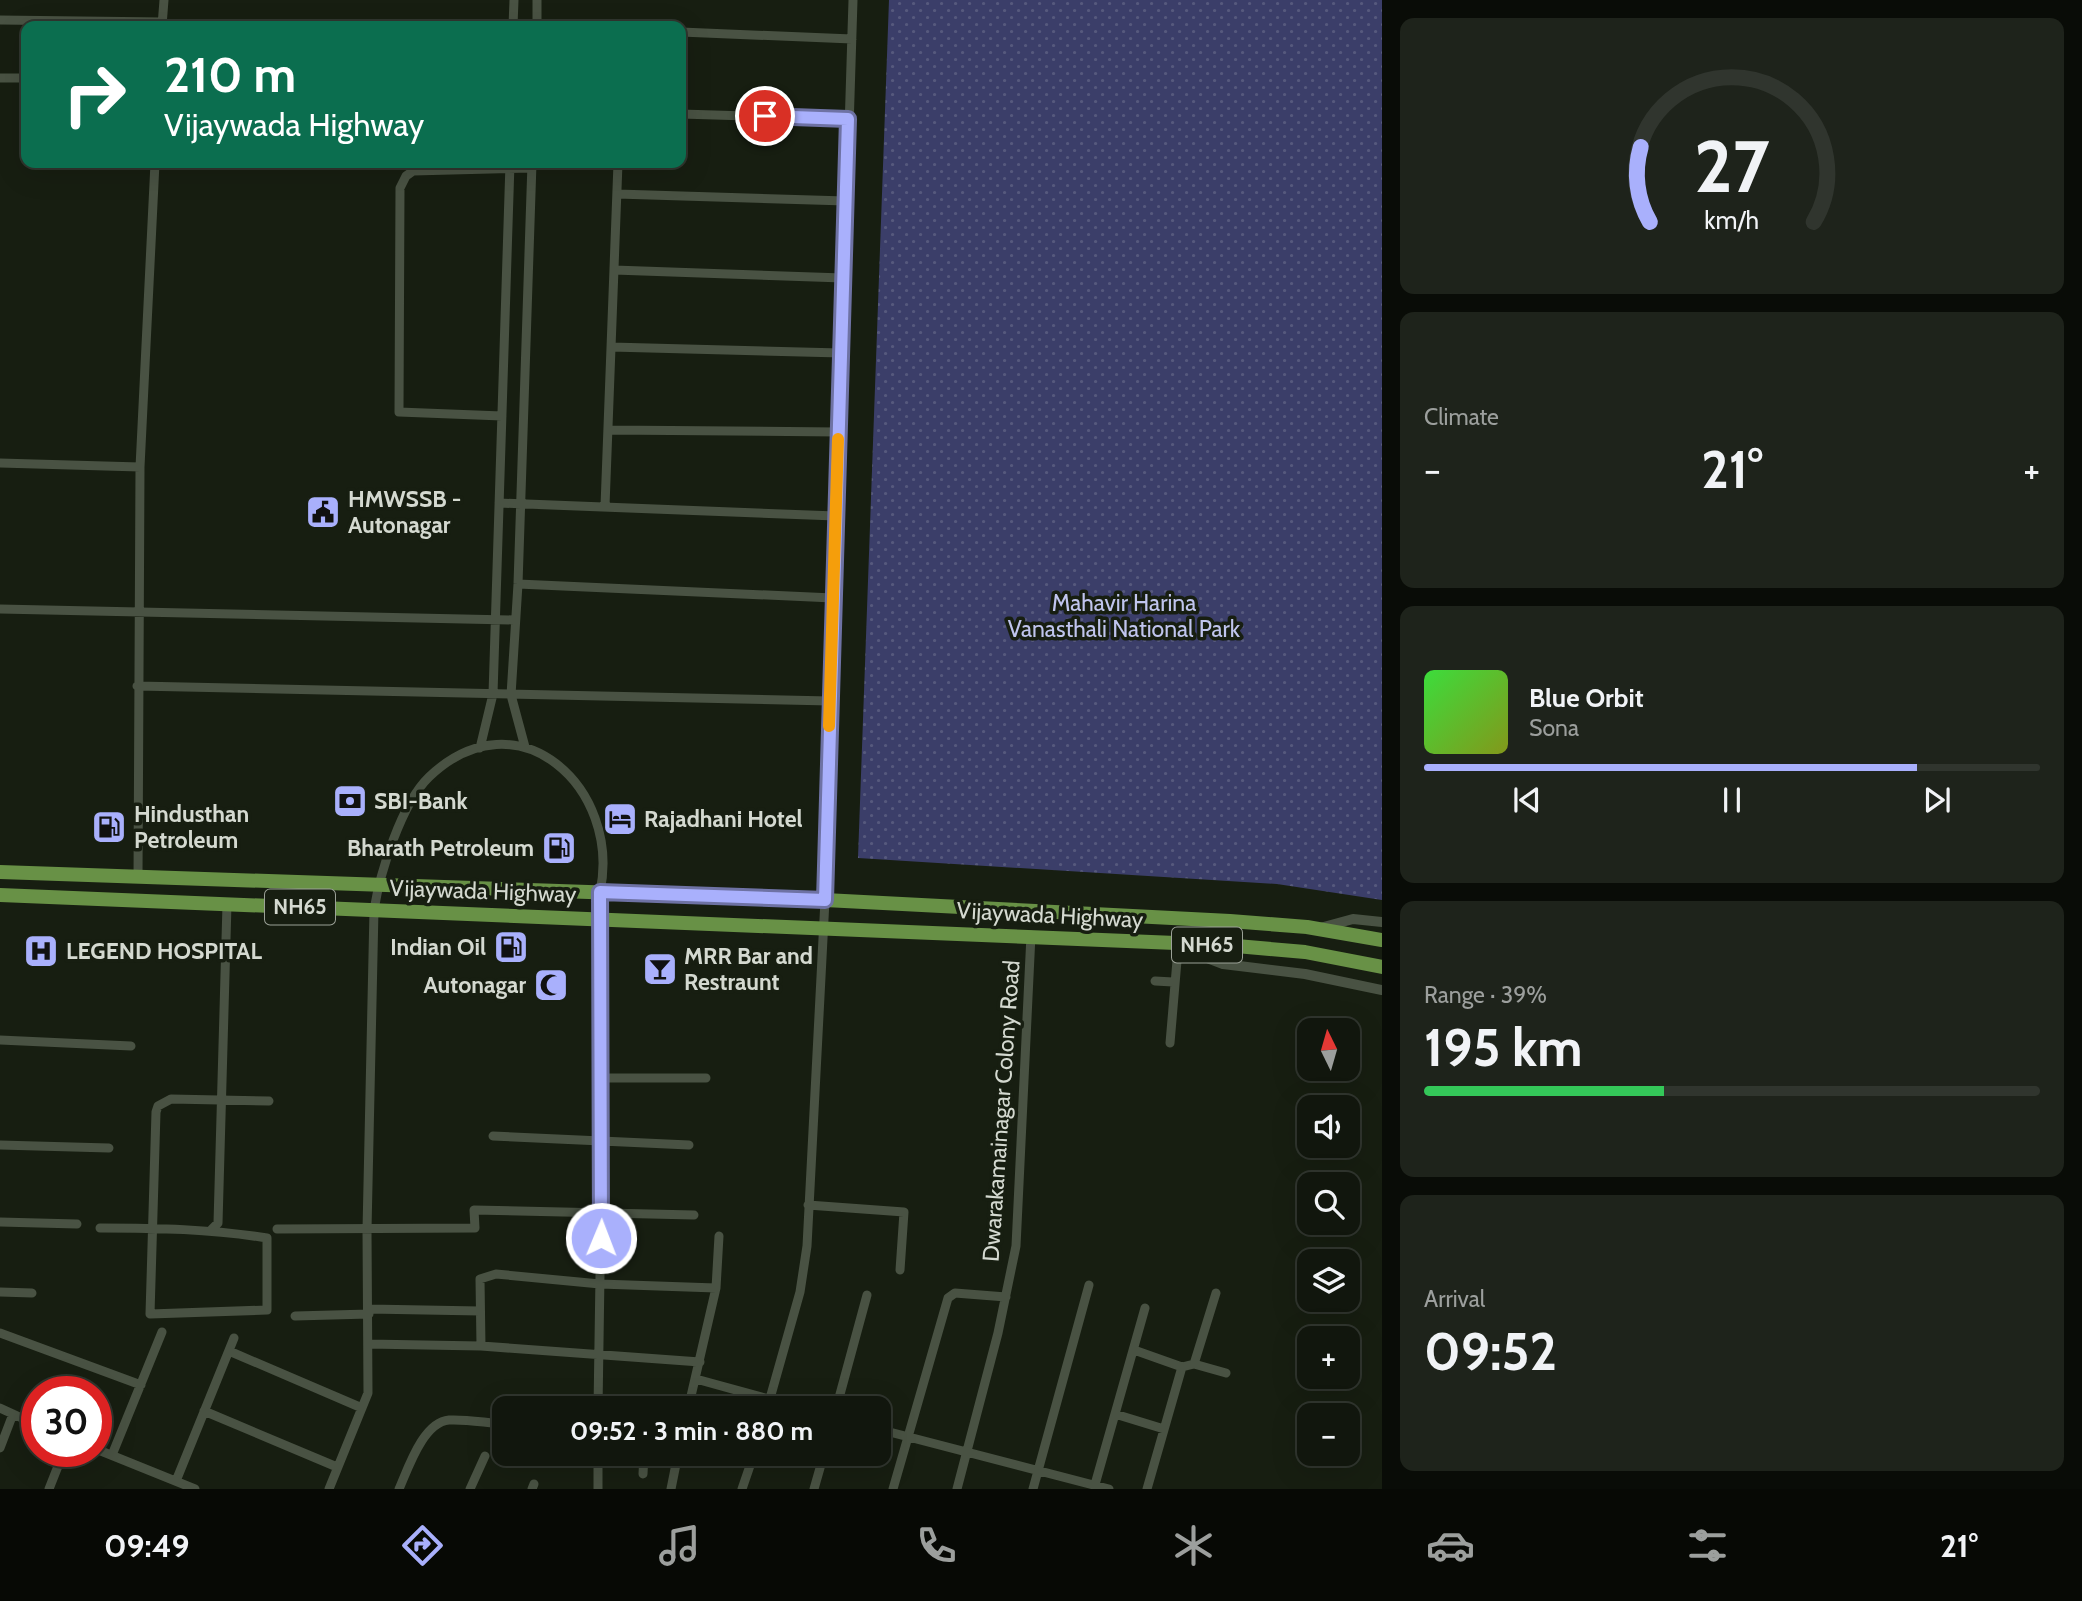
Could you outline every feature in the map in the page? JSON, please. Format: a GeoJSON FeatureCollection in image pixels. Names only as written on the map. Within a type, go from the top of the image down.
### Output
{"type":"FeatureCollection","features":[{"type":"Feature","properties":{"kind":"highway","name":"Vijaywada Highway"},"geometry":{"type":"LineString","coordinates":[[0,872],[825,900],[1317,929],[1382,940]]}},
{"type":"Feature","properties":{"kind":"highway","name":"Vijaywada Highway"},"geometry":{"type":"LineString","coordinates":[[0,895],[1031,935],[1175,947],[1270,948],[1382,967]]}},
{"type":"Feature","properties":{"kind":"street"},"geometry":{"type":"LineString","coordinates":[[162,21],[164,0]]}},
{"type":"Feature","properties":{"kind":"street"},"geometry":{"type":"LineString","coordinates":[[513,0],[515,21]]}},
{"type":"Feature","properties":{"kind":"street"},"geometry":{"type":"LineString","coordinates":[[537,0],[537,21]]}},
{"type":"Feature","properties":{"kind":"street"},"geometry":{"type":"LineString","coordinates":[[770,1396],[800,1292],[808,1205],[825,900],[853,0]]}},
{"type":"Feature","properties":{"kind":"street"},"geometry":{"type":"LineString","coordinates":[[0,20],[40,21]]}},
{"type":"Feature","properties":{"kind":"street"},"geometry":{"type":"LineString","coordinates":[[686,32],[852,39]]}},
{"type":"Feature","properties":{"kind":"street"},"geometry":{"type":"LineString","coordinates":[[0,78],[21,78]]}},
{"type":"Feature","properties":{"kind":"street"},"geometry":{"type":"LineString","coordinates":[[686,114],[848,119]]}},
{"type":"Feature","properties":{"kind":"street"},"geometry":{"type":"LineString","coordinates":[[138,878],[137,614],[140,467],[155,168]]}},
{"type":"Feature","properties":{"kind":"street"},"geometry":{"type":"LineString","coordinates":[[471,168],[413,171],[405,176],[400,188],[399,412],[502,416]]}},
{"type":"Feature","properties":{"kind":"street"},"geometry":{"type":"LineString","coordinates":[[480,748],[493,694],[510,168]]}},
{"type":"Feature","properties":{"kind":"street"},"geometry":{"type":"LineString","coordinates":[[525,747],[511,695],[518,584],[532,168]]}},
{"type":"Feature","properties":{"kind":"street"},"geometry":{"type":"LineString","coordinates":[[605,506],[618,168]]}},
{"type":"Feature","properties":{"kind":"street"},"geometry":{"type":"LineString","coordinates":[[617,194],[846,201]]}},
{"type":"Feature","properties":{"kind":"street"},"geometry":{"type":"LineString","coordinates":[[614,270],[843,278]]}},
{"type":"Feature","properties":{"kind":"street"},"geometry":{"type":"LineString","coordinates":[[611,347],[841,353]]}},
{"type":"Feature","properties":{"kind":"street"},"geometry":{"type":"LineString","coordinates":[[607,430],[838,432]]}},
{"type":"Feature","properties":{"kind":"street"},"geometry":{"type":"LineString","coordinates":[[0,463],[140,467]]}},
{"type":"Feature","properties":{"kind":"street"},"geometry":{"type":"LineString","coordinates":[[499,503],[836,516]]}},
{"type":"Feature","properties":{"kind":"street"},"geometry":{"type":"LineString","coordinates":[[518,584],[833,598]]}},
{"type":"Feature","properties":{"kind":"street"},"geometry":{"type":"LineString","coordinates":[[0,609],[514,620]]}},
{"type":"Feature","properties":{"kind":"street"},"geometry":{"type":"LineString","coordinates":[[137,686],[830,701]]}},
{"type":"Feature","properties":{"kind":"street"},"geometry":{"type":"LineString","coordinates":[[329,1489],[368,1394],[367,1230],[374,910],[378,886],[406,813],[428,778],[454,759],[480,748],[503,744],[525,747],[547,756],[566,769],[585,793],[599,825],[604,871],[600,892],[603,1141],[598,1396]]}},
{"type":"Feature","properties":{"kind":"street"},"geometry":{"type":"LineString","coordinates":[[212,1229],[218,1223],[227,904]]}},
{"type":"Feature","properties":{"kind":"street"},"geometry":{"type":"LineString","coordinates":[[1317,929],[1353,919],[1382,922]]}},
{"type":"Feature","properties":{"kind":"street","name":"Dwarakamainagar Colony Road"},"geometry":{"type":"LineString","coordinates":[[957,1489],[1006,1297],[1016,1246],[1031,935]]}},
{"type":"Feature","properties":{"kind":"street"},"geometry":{"type":"LineString","coordinates":[[1170,1043],[1175,947],[1223,964],[1306,974],[1382,990]]}},
{"type":"Feature","properties":{"kind":"street"},"geometry":{"type":"LineString","coordinates":[[1154,981],[1173,982]]}},
{"type":"Feature","properties":{"kind":"street"},"geometry":{"type":"LineString","coordinates":[[0,1040],[131,1046]]}},
{"type":"Feature","properties":{"kind":"street"},"geometry":{"type":"LineString","coordinates":[[602,1078],[706,1078]]}},
{"type":"Feature","properties":{"kind":"street"},"geometry":{"type":"LineString","coordinates":[[100,1228],[153,1228],[212,1229],[267,1238],[267,1310],[150,1314],[153,1228],[158,1106],[171,1099],[269,1101]]}},
{"type":"Feature","properties":{"kind":"street"},"geometry":{"type":"LineString","coordinates":[[494,1136],[689,1145]]}},
{"type":"Feature","properties":{"kind":"street"},"geometry":{"type":"LineString","coordinates":[[0,1145],[108,1148]]}},
{"type":"Feature","properties":{"kind":"street"},"geometry":{"type":"LineString","coordinates":[[808,1205],[904,1212],[900,1269]]}},
{"type":"Feature","properties":{"kind":"street"},"geometry":{"type":"LineString","coordinates":[[277,1229],[475,1228],[474,1210],[694,1215]]}},
{"type":"Feature","properties":{"kind":"street"},"geometry":{"type":"LineString","coordinates":[[0,1222],[77,1224]]}},
{"type":"Feature","properties":{"kind":"street"},"geometry":{"type":"LineString","coordinates":[[691,1396],[716,1288],[719,1236]]}},
{"type":"Feature","properties":{"kind":"street"},"geometry":{"type":"LineString","coordinates":[[481,1346],[480,1279],[496,1274],[600,1284],[716,1288]]}},
{"type":"Feature","properties":{"kind":"street"},"geometry":{"type":"LineString","coordinates":[[1033,1489],[1089,1284]]}},
{"type":"Feature","properties":{"kind":"street"},"geometry":{"type":"LineString","coordinates":[[0,1292],[32,1293]]}},
{"type":"Feature","properties":{"kind":"street"},"geometry":{"type":"LineString","coordinates":[[893,1489],[948,1298],[955,1293],[1006,1297]]}},
{"type":"Feature","properties":{"kind":"street"},"geometry":{"type":"LineString","coordinates":[[1194,1364],[1216,1293]]}},
{"type":"Feature","properties":{"kind":"street"},"geometry":{"type":"LineString","coordinates":[[840,1396],[867,1295]]}},
{"type":"Feature","properties":{"kind":"street"},"geometry":{"type":"LineString","coordinates":[[1094,1487],[1145,1308]]}},
{"type":"Feature","properties":{"kind":"street"},"geometry":{"type":"LineString","coordinates":[[295,1316],[480,1311]]}},
{"type":"Feature","properties":{"kind":"street"},"geometry":{"type":"LineString","coordinates":[[162,1332],[112,1455],[195,1489]]}},
{"type":"Feature","properties":{"kind":"street"},"geometry":{"type":"LineString","coordinates":[[0,1333],[141,1385]]}},
{"type":"Feature","properties":{"kind":"street"},"geometry":{"type":"LineString","coordinates":[[176,1482],[234,1338]]}},
{"type":"Feature","properties":{"kind":"street"},"geometry":{"type":"LineString","coordinates":[[368,1344],[481,1346],[700,1362]]}},
{"type":"Feature","properties":{"kind":"street"},"geometry":{"type":"LineString","coordinates":[[1134,1350],[1182,1367],[1194,1364],[1226,1373]]}},
{"type":"Feature","properties":{"kind":"street"},"geometry":{"type":"LineString","coordinates":[[229,1351],[362,1408]]}},
{"type":"Feature","properties":{"kind":"street"},"geometry":{"type":"LineString","coordinates":[[1147,1489],[1182,1367]]}},
{"type":"Feature","properties":{"kind":"street"},"geometry":{"type":"LineString","coordinates":[[696,1379],[745,1396]]}},
{"type":"Feature","properties":{"kind":"street"},"geometry":{"type":"LineString","coordinates":[[0,1408],[21,1418]]}},
{"type":"Feature","properties":{"kind":"street"},"geometry":{"type":"LineString","coordinates":[[204,1411],[337,1467]]}},
{"type":"Feature","properties":{"kind":"street"},"geometry":{"type":"LineString","coordinates":[[0,1448],[13,1414]]}},
{"type":"Feature","properties":{"kind":"street"},"geometry":{"type":"LineString","coordinates":[[1115,1414],[1164,1429]]}},
{"type":"Feature","properties":{"kind":"street"},"geometry":{"type":"LineString","coordinates":[[401,1488],[428,1433],[437,1424],[447,1420],[492,1423]]}},
{"type":"Feature","properties":{"kind":"street"},"geometry":{"type":"LineString","coordinates":[[891,1432],[1109,1489]]}},
{"type":"Feature","properties":{"kind":"street"},"geometry":{"type":"LineString","coordinates":[[470,1489],[485,1457]]}},
{"type":"Feature","properties":{"kind":"street"},"geometry":{"type":"LineString","coordinates":[[598,1466],[598,1489]]}},
{"type":"Feature","properties":{"kind":"street"},"geometry":{"type":"LineString","coordinates":[[643,1466],[643,1474]]}},
{"type":"Feature","properties":{"kind":"street"},"geometry":{"type":"LineString","coordinates":[[671,1489],[676,1466]]}},
{"type":"Feature","properties":{"kind":"street"},"geometry":{"type":"LineString","coordinates":[[742,1489],[750,1466]]}},
{"type":"Feature","properties":{"kind":"street"},"geometry":{"type":"LineString","coordinates":[[814,1489],[821,1466]]}},
{"type":"Feature","properties":{"kind":"street"},"geometry":{"type":"LineString","coordinates":[[49,1489],[58,1467]]}},
{"type":"Feature","properties":{"kind":"green space","name":"Mahavir Harina Vanasthali National Park"},"geometry":{"type":"Polygon","coordinates":[[[889,0],[1382,0],[1382,900],[1277,884],[858,858],[889,0]]]}},
{"type":"Feature","properties":{"kind":"slow traffic"},"geometry":{"type":"LineString","coordinates":[[829,726],[838,439]]}},
{"type":"Feature","properties":{"kind":"place","name":"HMWSSB - Autonagar"},"geometry":{"type":"Point","coordinates":[323,512]}},
{"type":"Feature","properties":{"kind":"place","name":"SBI-Bank"},"geometry":{"type":"Point","coordinates":[350,801]}},
{"type":"Feature","properties":{"kind":"place","name":"Rajadhani Hotel"},"geometry":{"type":"Point","coordinates":[620,819]}},
{"type":"Feature","properties":{"kind":"place","name":"Hindusthan Petroleum"},"geometry":{"type":"Point","coordinates":[109,827]}},
{"type":"Feature","properties":{"kind":"place","name":"Bharath Petroleum"},"geometry":{"type":"Point","coordinates":[559,848]}},
{"type":"Feature","properties":{"kind":"place","name":"Indian Oil"},"geometry":{"type":"Point","coordinates":[511,947]}},
{"type":"Feature","properties":{"kind":"place","name":"LEGEND HOSPITAL"},"geometry":{"type":"Point","coordinates":[41,951]}},
{"type":"Feature","properties":{"kind":"place","name":"MRR Bar and Restraunt"},"geometry":{"type":"Point","coordinates":[660,969]}},
{"type":"Feature","properties":{"kind":"place","name":"Autonagar"},"geometry":{"type":"Point","coordinates":[551,985]}},
{"type":"Feature","properties":{"kind":"route"},"geometry":{"type":"LineString","coordinates":[[601,1238],[603,1141],[600,892],[825,900],[848,119],[765,116]]}}]}
